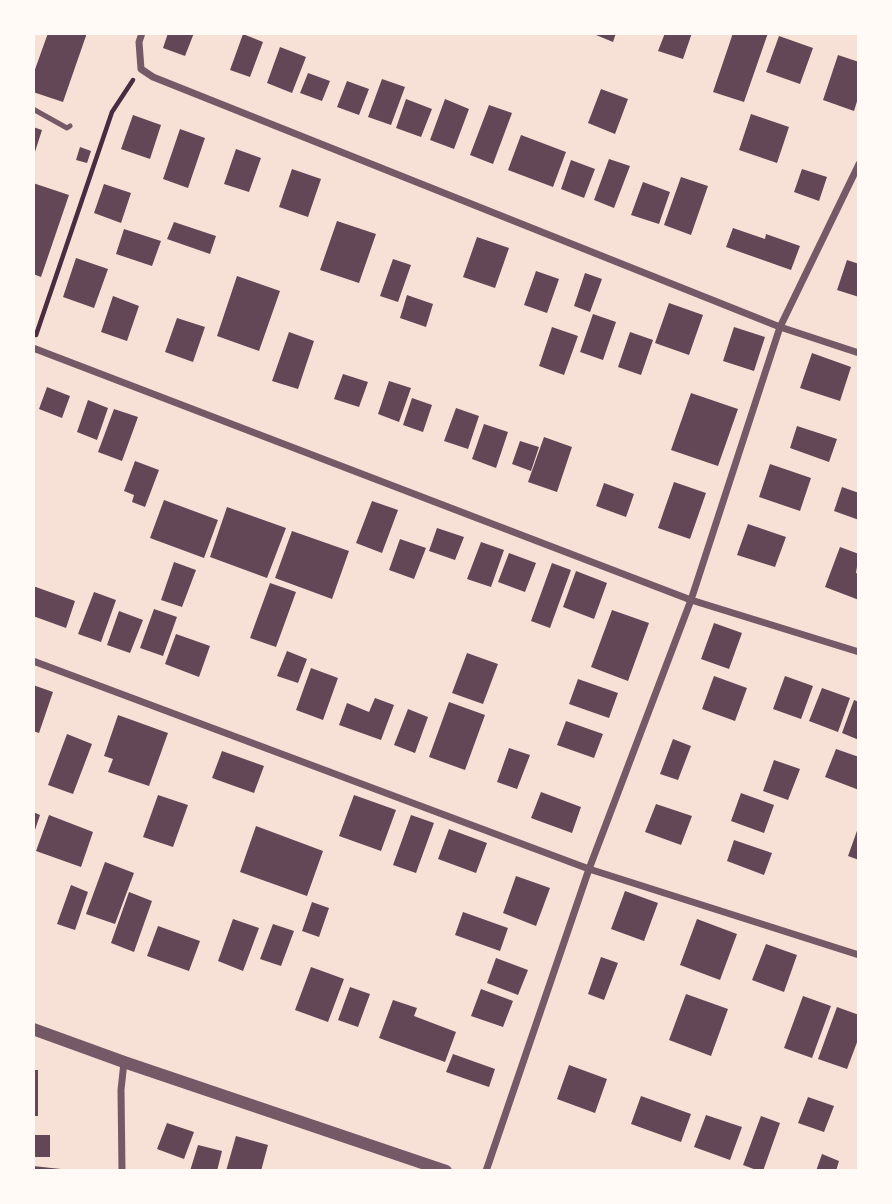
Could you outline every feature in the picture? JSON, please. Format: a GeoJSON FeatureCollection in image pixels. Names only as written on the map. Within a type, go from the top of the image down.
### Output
{"type":"FeatureCollection","features":[{"type":"Feature","properties":{"kind":"street"},"geometry":{"type":"LineString","coordinates":[[142,33],[139,42],[141,69],[153,77],[780,327],[859,353]]}},
{"type":"Feature","properties":{"kind":"street"},"geometry":{"type":"LineString","coordinates":[[485,1171],[589,869],[691,600],[780,327],[859,164]]}},
{"type":"Feature","properties":{"kind":"street"},"geometry":{"type":"LineString","coordinates":[[33,348],[691,600],[859,652]]}},
{"type":"Feature","properties":{"kind":"street"},"geometry":{"type":"LineString","coordinates":[[33,661],[589,869],[859,955]]}},
{"type":"Feature","properties":{"kind":"street"},"geometry":{"type":"LineString","coordinates":[[33,1029],[446,1171]]}},
{"type":"Feature","properties":{"kind":"street"},"geometry":{"type":"LineString","coordinates":[[122,1171],[121,1090],[124,1062]]}},
{"type":"Feature","properties":{"kind":"lane"},"geometry":{"type":"LineString","coordinates":[[33,109],[66,128],[70,126]]}},
{"type":"Feature","properties":{"kind":"path"},"geometry":{"type":"LineString","coordinates":[[33,343],[112,112],[141,69]]}},
{"type":"Feature","properties":{"kind":"building"},"geometry":{"type":"Polygon","coordinates":[[[48,33],[87,33],[63,102],[33,92],[33,75],[48,33]]]}},
{"type":"Feature","properties":{"kind":"building"},"geometry":{"type":"Polygon","coordinates":[[[168,33],[194,33],[185,56],[163,48],[168,33]]]}},
{"type":"Feature","properties":{"kind":"building"},"geometry":{"type":"Polygon","coordinates":[[[616,33],[613,42],[596,35],[616,33]]]}},
{"type":"Feature","properties":{"kind":"building"},"geometry":{"type":"Polygon","coordinates":[[[665,33],[692,33],[683,59],[658,51],[665,33]]]}},
{"type":"Feature","properties":{"kind":"building"},"geometry":{"type":"Polygon","coordinates":[[[733,33],[768,33],[744,102],[713,92],[733,33]]]}},
{"type":"Feature","properties":{"kind":"building"},"geometry":{"type":"Polygon","coordinates":[[[243,34],[263,42],[250,77],[230,70],[243,34]]]}},
{"type":"Feature","properties":{"kind":"building"},"geometry":{"type":"Polygon","coordinates":[[[779,36],[813,48],[800,84],[766,72],[779,36]]]}},
{"type":"Feature","properties":{"kind":"building"},"geometry":{"type":"Polygon","coordinates":[[[280,47],[306,57],[292,93],[267,83],[280,47]]]}},
{"type":"Feature","properties":{"kind":"building"},"geometry":{"type":"Polygon","coordinates":[[[838,55],[859,62],[859,95],[854,111],[823,100],[838,55]]]}},
{"type":"Feature","properties":{"kind":"building"},"geometry":{"type":"Polygon","coordinates":[[[308,73],[330,81],[322,101],[300,93],[308,73]]]}},
{"type":"Feature","properties":{"kind":"building"},"geometry":{"type":"Polygon","coordinates":[[[382,79],[405,87],[391,125],[368,117],[382,79]]]}},
{"type":"Feature","properties":{"kind":"building"},"geometry":{"type":"Polygon","coordinates":[[[347,81],[369,89],[359,115],[337,107],[347,81]]]}},
{"type":"Feature","properties":{"kind":"building"},"geometry":{"type":"Polygon","coordinates":[[[601,89],[628,99],[615,134],[588,123],[601,89]]]}},
{"type":"Feature","properties":{"kind":"building"},"geometry":{"type":"Polygon","coordinates":[[[406,99],[432,109],[421,137],[396,128],[406,99]]]}},
{"type":"Feature","properties":{"kind":"building"},"geometry":{"type":"Polygon","coordinates":[[[445,99],[469,109],[454,149],[430,140],[445,99]]]}},
{"type":"Feature","properties":{"kind":"building"},"geometry":{"type":"Polygon","coordinates":[[[489,105],[512,113],[493,164],[470,155],[489,105]]]}},
{"type":"Feature","properties":{"kind":"building"},"geometry":{"type":"Polygon","coordinates":[[[751,114],[789,127],[777,163],[739,150],[751,114]]]}},
{"type":"Feature","properties":{"kind":"building"},"geometry":{"type":"Polygon","coordinates":[[[133,115],[161,125],[150,159],[121,149],[133,115]]]}},
{"type":"Feature","properties":{"kind":"building"},"geometry":{"type":"Polygon","coordinates":[[[33,127],[42,130],[34,155],[33,155],[33,127]]]}},
{"type":"Feature","properties":{"kind":"building"},"geometry":{"type":"Polygon","coordinates":[[[180,129],[205,138],[188,188],[163,179],[180,129]]]}},
{"type":"Feature","properties":{"kind":"building"},"geometry":{"type":"Polygon","coordinates":[[[521,135],[566,152],[553,187],[508,170],[521,135]]]}},
{"type":"Feature","properties":{"kind":"building"},"geometry":{"type":"Polygon","coordinates":[[[80,147],[91,151],[87,163],[76,160],[80,147]]]}},
{"type":"Feature","properties":{"kind":"building"},"geometry":{"type":"Polygon","coordinates":[[[236,149],[261,158],[249,192],[224,184],[236,149]]]}},
{"type":"Feature","properties":{"kind":"building"},"geometry":{"type":"Polygon","coordinates":[[[609,159],[630,166],[614,208],[594,200],[609,159]]]}},
{"type":"Feature","properties":{"kind":"building"},"geometry":{"type":"Polygon","coordinates":[[[571,160],[595,169],[584,198],[561,189],[571,160]]]}},
{"type":"Feature","properties":{"kind":"building"},"geometry":{"type":"Polygon","coordinates":[[[292,169],[321,179],[308,217],[279,207],[292,169]]]}},
{"type":"Feature","properties":{"kind":"building"},"geometry":{"type":"Polygon","coordinates":[[[802,169],[827,177],[819,201],[794,192],[802,169]]]}},
{"type":"Feature","properties":{"kind":"building"},"geometry":{"type":"Polygon","coordinates":[[[681,177],[708,186],[691,235],[664,225],[681,177]]]}},
{"type":"Feature","properties":{"kind":"building"},"geometry":{"type":"Polygon","coordinates":[[[643,182],[670,192],[659,224],[631,215],[643,182]]]}},
{"type":"Feature","properties":{"kind":"building"},"geometry":{"type":"Polygon","coordinates":[[[33,183],[69,195],[41,277],[33,274],[33,183]]]}},
{"type":"Feature","properties":{"kind":"building"},"geometry":{"type":"Polygon","coordinates":[[[104,184],[131,193],[121,223],[94,213],[104,184]]]}},
{"type":"Feature","properties":{"kind":"building"},"geometry":{"type":"Polygon","coordinates":[[[337,221],[376,234],[359,283],[320,270],[337,221]]]}},
{"type":"Feature","properties":{"kind":"building"},"geometry":{"type":"Polygon","coordinates":[[[174,222],[216,236],[210,254],[167,239],[174,222]]]}},
{"type":"Feature","properties":{"kind":"building"},"geometry":{"type":"Polygon","coordinates":[[[733,228],[765,239],[766,234],[800,246],[791,270],[726,247],[733,228]]]}},
{"type":"Feature","properties":{"kind":"building"},"geometry":{"type":"Polygon","coordinates":[[[124,229],[161,241],[152,266],[116,254],[124,229]]]}},
{"type":"Feature","properties":{"kind":"building"},"geometry":{"type":"Polygon","coordinates":[[[477,237],[509,248],[495,288],[463,277],[477,237]]]}},
{"type":"Feature","properties":{"kind":"building"},"geometry":{"type":"Polygon","coordinates":[[[76,258],[108,269],[94,308],[63,297],[76,258]]]}},
{"type":"Feature","properties":{"kind":"building"},"geometry":{"type":"Polygon","coordinates":[[[393,259],[411,265],[398,302],[380,296],[393,259]]]}},
{"type":"Feature","properties":{"kind":"building"},"geometry":{"type":"Polygon","coordinates":[[[847,260],[859,264],[859,297],[837,290],[847,260]]]}},
{"type":"Feature","properties":{"kind":"building"},"geometry":{"type":"Polygon","coordinates":[[[536,271],[559,279],[547,313],[524,305],[536,271]]]}},
{"type":"Feature","properties":{"kind":"building"},"geometry":{"type":"Polygon","coordinates":[[[585,273],[602,279],[590,312],[574,306],[585,273]]]}},
{"type":"Feature","properties":{"kind":"building"},"geometry":{"type":"Polygon","coordinates":[[[237,276],[280,291],[259,351],[217,336],[237,276]]]}},
{"type":"Feature","properties":{"kind":"building"},"geometry":{"type":"Polygon","coordinates":[[[407,295],[433,304],[426,327],[400,318],[407,295]]]}},
{"type":"Feature","properties":{"kind":"building"},"geometry":{"type":"Polygon","coordinates":[[[113,296],[139,306],[127,341],[101,332],[113,296]]]}},
{"type":"Feature","properties":{"kind":"building"},"geometry":{"type":"Polygon","coordinates":[[[669,303],[703,315],[689,355],[655,343],[669,303]]]}},
{"type":"Feature","properties":{"kind":"building"},"geometry":{"type":"Polygon","coordinates":[[[593,314],[616,322],[603,360],[580,352],[593,314]]]}},
{"type":"Feature","properties":{"kind":"building"},"geometry":{"type":"Polygon","coordinates":[[[177,318],[205,327],[193,362],[165,352],[177,318]]]}},
{"type":"Feature","properties":{"kind":"building"},"geometry":{"type":"Polygon","coordinates":[[[552,327],[578,336],[564,375],[539,366],[552,327]]]}},
{"type":"Feature","properties":{"kind":"building"},"geometry":{"type":"Polygon","coordinates":[[[734,327],[765,337],[754,371],[723,361],[734,327]]]}},
{"type":"Feature","properties":{"kind":"building"},"geometry":{"type":"Polygon","coordinates":[[[289,332],[314,341],[298,389],[272,381],[289,332]]]}},
{"type":"Feature","properties":{"kind":"building"},"geometry":{"type":"Polygon","coordinates":[[[630,332],[653,340],[641,375],[618,367],[630,332]]]}},
{"type":"Feature","properties":{"kind":"building"},"geometry":{"type":"Polygon","coordinates":[[[812,353],[851,367],[840,401],[800,388],[812,353]]]}},
{"type":"Feature","properties":{"kind":"building"},"geometry":{"type":"Polygon","coordinates":[[[343,374],[368,382],[359,407],[334,399],[343,374]]]}},
{"type":"Feature","properties":{"kind":"building"},"geometry":{"type":"Polygon","coordinates":[[[389,381],[411,388],[399,422],[378,414],[389,381]]]}},
{"type":"Feature","properties":{"kind":"building"},"geometry":{"type":"Polygon","coordinates":[[[47,387],[70,396],[62,418],[39,409],[47,387]]]}},
{"type":"Feature","properties":{"kind":"building"},"geometry":{"type":"Polygon","coordinates":[[[691,393],[738,409],[718,466],[671,450],[691,393]]]}},
{"type":"Feature","properties":{"kind":"building"},"geometry":{"type":"Polygon","coordinates":[[[412,398],[432,405],[423,432],[403,425],[412,398]]]}},
{"type":"Feature","properties":{"kind":"building"},"geometry":{"type":"Polygon","coordinates":[[[88,400],[108,408],[97,440],[77,432],[88,400]]]}},
{"type":"Feature","properties":{"kind":"building"},"geometry":{"type":"Polygon","coordinates":[[[456,408],[479,416],[468,449],[444,441],[456,408]]]}},
{"type":"Feature","properties":{"kind":"building"},"geometry":{"type":"Polygon","coordinates":[[[114,409],[138,417],[122,461],[98,452],[114,409]]]}},
{"type":"Feature","properties":{"kind":"building"},"geometry":{"type":"Polygon","coordinates":[[[484,424],[508,432],[496,468],[472,459],[484,424]]]}},
{"type":"Feature","properties":{"kind":"building"},"geometry":{"type":"Polygon","coordinates":[[[797,426],[837,439],[829,462],[790,448],[797,426]]]}},
{"type":"Feature","properties":{"kind":"building"},"geometry":{"type":"Polygon","coordinates":[[[544,437],[572,447],[557,492],[528,482],[544,437]]]}},
{"type":"Feature","properties":{"kind":"building"},"geometry":{"type":"Polygon","coordinates":[[[520,441],[539,447],[531,471],[512,464],[520,441]]]}},
{"type":"Feature","properties":{"kind":"building"},"geometry":{"type":"Polygon","coordinates":[[[135,461],[159,470],[145,507],[132,502],[134,495],[124,491],[135,461]]]}},
{"type":"Feature","properties":{"kind":"building"},"geometry":{"type":"Polygon","coordinates":[[[770,464],[811,478],[800,511],[759,497],[770,464]]]}},
{"type":"Feature","properties":{"kind":"building"},"geometry":{"type":"Polygon","coordinates":[[[674,482],[706,493],[690,539],[658,528],[674,482]]]}},
{"type":"Feature","properties":{"kind":"building"},"geometry":{"type":"Polygon","coordinates":[[[604,483],[634,494],[626,517],[596,506],[604,483]]]}},
{"type":"Feature","properties":{"kind":"building"},"geometry":{"type":"Polygon","coordinates":[[[842,487],[859,493],[859,520],[834,511],[842,487]]]}},
{"type":"Feature","properties":{"kind":"building"},"geometry":{"type":"Polygon","coordinates":[[[164,500],[218,520],[204,558],[150,538],[164,500]]]}},
{"type":"Feature","properties":{"kind":"building"},"geometry":{"type":"Polygon","coordinates":[[[372,501],[398,510],[382,553],[356,543],[372,501]]]}},
{"type":"Feature","properties":{"kind":"building"},"geometry":{"type":"Polygon","coordinates":[[[227,507],[286,528],[267,578],[210,557],[227,507]]]}},
{"type":"Feature","properties":{"kind":"building"},"geometry":{"type":"Polygon","coordinates":[[[748,524],[786,537],[775,567],[737,555],[748,524]]]}},
{"type":"Feature","properties":{"kind":"building"},"geometry":{"type":"Polygon","coordinates":[[[437,528],[464,537],[455,560],[429,551],[437,528]]]}},
{"type":"Feature","properties":{"kind":"building"},"geometry":{"type":"Polygon","coordinates":[[[292,531],[349,551],[332,599],[275,578],[292,531]]]}},
{"type":"Feature","properties":{"kind":"building"},"geometry":{"type":"Polygon","coordinates":[[[400,539],[426,548],[414,579],[389,570],[400,539]]]}},
{"type":"Feature","properties":{"kind":"building"},"geometry":{"type":"Polygon","coordinates":[[[481,542],[504,550],[491,587],[467,579],[481,542]]]}},
{"type":"Feature","properties":{"kind":"building"},"geometry":{"type":"Polygon","coordinates":[[[840,547],[859,554],[856,573],[859,574],[859,600],[825,587],[840,547]]]}},
{"type":"Feature","properties":{"kind":"building"},"geometry":{"type":"Polygon","coordinates":[[[509,553],[536,563],[525,592],[498,582],[509,553]]]}},
{"type":"Feature","properties":{"kind":"building"},"geometry":{"type":"Polygon","coordinates":[[[174,562],[196,570],[182,607],[161,600],[174,562]]]}},
{"type":"Feature","properties":{"kind":"building"},"geometry":{"type":"Polygon","coordinates":[[[552,563],[571,570],[550,628],[531,621],[552,563]]]}},
{"type":"Feature","properties":{"kind":"building"},"geometry":{"type":"Polygon","coordinates":[[[576,571],[607,583],[594,619],[563,607],[576,571]]]}},
{"type":"Feature","properties":{"kind":"building"},"geometry":{"type":"Polygon","coordinates":[[[270,583],[296,592],[276,647],[250,638],[270,583]]]}},
{"type":"Feature","properties":{"kind":"building"},"geometry":{"type":"Polygon","coordinates":[[[33,586],[75,601],[66,628],[33,616],[33,586]]]}},
{"type":"Feature","properties":{"kind":"building"},"geometry":{"type":"Polygon","coordinates":[[[94,592],[116,600],[101,642],[78,634],[94,592]]]}},
{"type":"Feature","properties":{"kind":"building"},"geometry":{"type":"Polygon","coordinates":[[[154,609],[177,617],[163,656],[140,648],[154,609]]]}},
{"type":"Feature","properties":{"kind":"building"},"geometry":{"type":"Polygon","coordinates":[[[612,610],[649,623],[628,681],[591,667],[612,610]]]}},
{"type":"Feature","properties":{"kind":"building"},"geometry":{"type":"Polygon","coordinates":[[[119,611],[143,620],[130,653],[107,645],[119,611]]]}},
{"type":"Feature","properties":{"kind":"building"},"geometry":{"type":"Polygon","coordinates":[[[714,623],[742,633],[729,669],[701,659],[714,623]]]}},
{"type":"Feature","properties":{"kind":"building"},"geometry":{"type":"Polygon","coordinates":[[[176,634],[210,646],[199,677],[165,664],[176,634]]]}},
{"type":"Feature","properties":{"kind":"building"},"geometry":{"type":"Polygon","coordinates":[[[287,651],[307,659],[298,683],[277,676],[287,651]]]}},
{"type":"Feature","properties":{"kind":"building"},"geometry":{"type":"Polygon","coordinates":[[[467,653],[498,664],[483,704],[452,693],[467,653]]]}},
{"type":"Feature","properties":{"kind":"building"},"geometry":{"type":"Polygon","coordinates":[[[311,668],[338,678],[323,720],[296,710],[311,668]]]}},
{"type":"Feature","properties":{"kind":"building"},"geometry":{"type":"Polygon","coordinates":[[[714,676],[747,688],[735,721],[702,709],[714,676]]]}},
{"type":"Feature","properties":{"kind":"building"},"geometry":{"type":"Polygon","coordinates":[[[785,676],[813,686],[801,719],[773,709],[785,676]]]}},
{"type":"Feature","properties":{"kind":"building"},"geometry":{"type":"Polygon","coordinates":[[[578,679],[618,693],[609,718],[569,704],[578,679]]]}},
{"type":"Feature","properties":{"kind":"building"},"geometry":{"type":"Polygon","coordinates":[[[33,685],[53,692],[39,733],[33,731],[33,685]]]}},
{"type":"Feature","properties":{"kind":"building"},"geometry":{"type":"Polygon","coordinates":[[[822,688],[850,698],[838,732],[809,721],[822,688]]]}},
{"type":"Feature","properties":{"kind":"building"},"geometry":{"type":"Polygon","coordinates":[[[375,698],[394,705],[381,740],[339,725],[347,703],[369,712],[375,698]]]}},
{"type":"Feature","properties":{"kind":"building"},"geometry":{"type":"Polygon","coordinates":[[[854,700],[859,702],[859,740],[842,733],[854,700]]]}},
{"type":"Feature","properties":{"kind":"building"},"geometry":{"type":"Polygon","coordinates":[[[449,702],[485,715],[465,770],[429,757],[449,702]]]}},
{"type":"Feature","properties":{"kind":"building"},"geometry":{"type":"Polygon","coordinates":[[[408,709],[428,717],[415,753],[394,745],[408,709]]]}},
{"type":"Feature","properties":{"kind":"building"},"geometry":{"type":"Polygon","coordinates":[[[118,715],[168,733],[149,786],[108,772],[113,759],[104,756],[118,715]]]}},
{"type":"Feature","properties":{"kind":"building"},"geometry":{"type":"Polygon","coordinates":[[[566,721],[603,734],[594,758],[557,745],[566,721]]]}},
{"type":"Feature","properties":{"kind":"building"},"geometry":{"type":"Polygon","coordinates":[[[67,734],[92,744],[73,794],[48,785],[67,734]]]}},
{"type":"Feature","properties":{"kind":"building"},"geometry":{"type":"Polygon","coordinates":[[[673,739],[691,746],[678,780],[660,774],[673,739]]]}},
{"type":"Feature","properties":{"kind":"building"},"geometry":{"type":"Polygon","coordinates":[[[509,748],[530,755],[517,789],[497,782],[509,748]]]}},
{"type":"Feature","properties":{"kind":"building"},"geometry":{"type":"Polygon","coordinates":[[[836,749],[859,757],[859,790],[825,777],[836,749]]]}},
{"type":"Feature","properties":{"kind":"building"},"geometry":{"type":"Polygon","coordinates":[[[222,751],[264,766],[254,793],[212,778],[222,751]]]}},
{"type":"Feature","properties":{"kind":"building"},"geometry":{"type":"Polygon","coordinates":[[[774,760],[800,769],[788,800],[763,791],[774,760]]]}},
{"type":"Feature","properties":{"kind":"building"},"geometry":{"type":"Polygon","coordinates":[[[541,792],[581,807],[572,833],[531,818],[541,792]]]}},
{"type":"Feature","properties":{"kind":"building"},"geometry":{"type":"Polygon","coordinates":[[[741,793],[774,805],[764,833],[731,821],[741,793]]]}},
{"type":"Feature","properties":{"kind":"building"},"geometry":{"type":"Polygon","coordinates":[[[158,795],[188,805],[173,847],[143,837],[158,795]]]}},
{"type":"Feature","properties":{"kind":"building"},"geometry":{"type":"Polygon","coordinates":[[[354,795],[396,810],[381,851],[339,836],[354,795]]]}},
{"type":"Feature","properties":{"kind":"building"},"geometry":{"type":"Polygon","coordinates":[[[656,804],[692,816],[681,845],[645,832],[656,804]]]}},
{"type":"Feature","properties":{"kind":"building"},"geometry":{"type":"Polygon","coordinates":[[[33,812],[40,815],[34,833],[33,833],[33,812]]]}},
{"type":"Feature","properties":{"kind":"building"},"geometry":{"type":"Polygon","coordinates":[[[49,815],[93,832],[81,867],[36,851],[49,815]]]}},
{"type":"Feature","properties":{"kind":"building"},"geometry":{"type":"Polygon","coordinates":[[[411,815],[434,823],[416,873],[393,865],[411,815]]]}},
{"type":"Feature","properties":{"kind":"building"},"geometry":{"type":"Polygon","coordinates":[[[256,826],[323,851],[307,896],[240,872],[256,826]]]}},
{"type":"Feature","properties":{"kind":"building"},"geometry":{"type":"Polygon","coordinates":[[[859,828],[859,860],[848,856],[859,828]]]}},
{"type":"Feature","properties":{"kind":"building"},"geometry":{"type":"Polygon","coordinates":[[[449,829],[487,843],[476,873],[438,859],[449,829]]]}},
{"type":"Feature","properties":{"kind":"building"},"geometry":{"type":"Polygon","coordinates":[[[734,840],[772,853],[764,875],[727,861],[734,840]]]}},
{"type":"Feature","properties":{"kind":"building"},"geometry":{"type":"Polygon","coordinates":[[[105,862],[134,873],[115,924],[86,914],[105,862]]]}},
{"type":"Feature","properties":{"kind":"building"},"geometry":{"type":"Polygon","coordinates":[[[516,876],[550,888],[536,926],[503,913],[516,876]]]}},
{"type":"Feature","properties":{"kind":"building"},"geometry":{"type":"Polygon","coordinates":[[[71,885],[88,892],[75,930],[57,924],[71,885]]]}},
{"type":"Feature","properties":{"kind":"building"},"geometry":{"type":"Polygon","coordinates":[[[625,891],[658,903],[644,941],[611,929],[625,891]]]}},
{"type":"Feature","properties":{"kind":"building"},"geometry":{"type":"Polygon","coordinates":[[[129,892],[152,901],[134,952],[111,943],[129,892]]]}},
{"type":"Feature","properties":{"kind":"building"},"geometry":{"type":"Polygon","coordinates":[[[312,902],[329,908],[319,937],[302,931],[312,902]]]}},
{"type":"Feature","properties":{"kind":"building"},"geometry":{"type":"Polygon","coordinates":[[[463,912],[508,928],[500,951],[455,935],[463,912]]]}},
{"type":"Feature","properties":{"kind":"building"},"geometry":{"type":"Polygon","coordinates":[[[233,919],[259,928],[243,971],[218,961],[233,919]]]}},
{"type":"Feature","properties":{"kind":"building"},"geometry":{"type":"Polygon","coordinates":[[[697,919],[737,934],[720,980],[680,965],[697,919]]]}},
{"type":"Feature","properties":{"kind":"building"},"geometry":{"type":"Polygon","coordinates":[[[273,924],[294,931],[281,966],[260,959],[273,924]]]}},
{"type":"Feature","properties":{"kind":"building"},"geometry":{"type":"Polygon","coordinates":[[[158,926],[200,941],[189,971],[147,956],[158,926]]]}},
{"type":"Feature","properties":{"kind":"building"},"geometry":{"type":"Polygon","coordinates":[[[766,944],[797,955],[784,992],[752,980],[766,944]]]}},
{"type":"Feature","properties":{"kind":"building"},"geometry":{"type":"Polygon","coordinates":[[[601,957],[618,963],[604,1000],[588,994],[601,957]]]}},
{"type":"Feature","properties":{"kind":"building"},"geometry":{"type":"Polygon","coordinates":[[[496,958],[528,970],[518,995],[487,983],[496,958]]]}},
{"type":"Feature","properties":{"kind":"building"},"geometry":{"type":"Polygon","coordinates":[[[311,967],[344,979],[328,1022],[295,1010],[311,967]]]}},
{"type":"Feature","properties":{"kind":"building"},"geometry":{"type":"Polygon","coordinates":[[[350,987],[370,994],[358,1027],[338,1020],[350,987]]]}},
{"type":"Feature","properties":{"kind":"building"},"geometry":{"type":"Polygon","coordinates":[[[481,989],[513,1001],[503,1027],[471,1016],[481,989]]]}},
{"type":"Feature","properties":{"kind":"building"},"geometry":{"type":"Polygon","coordinates":[[[686,994],[728,1009],[711,1056],[669,1040],[686,994]]]}},
{"type":"Feature","properties":{"kind":"building"},"geometry":{"type":"Polygon","coordinates":[[[803,996],[831,1006],[812,1058],[784,1048],[803,996]]]}},
{"type":"Feature","properties":{"kind":"building"},"geometry":{"type":"Polygon","coordinates":[[[393,1000],[417,1008],[414,1016],[456,1032],[445,1062],[379,1038],[393,1000]]]}},
{"type":"Feature","properties":{"kind":"building"},"geometry":{"type":"Polygon","coordinates":[[[837,1007],[859,1015],[859,1037],[847,1069],[818,1059],[837,1007]]]}},
{"type":"Feature","properties":{"kind":"building"},"geometry":{"type":"Polygon","coordinates":[[[453,1054],[495,1069],[489,1087],[446,1072],[453,1054]]]}},
{"type":"Feature","properties":{"kind":"building"},"geometry":{"type":"Polygon","coordinates":[[[569,1065],[607,1079],[595,1113],[557,1099],[569,1065]]]}},
{"type":"Feature","properties":{"kind":"building"},"geometry":{"type":"Polygon","coordinates":[[[33,1070],[38,1070],[38,1116],[33,1116],[33,1070]]]}},
{"type":"Feature","properties":{"kind":"building"},"geometry":{"type":"Polygon","coordinates":[[[641,1096],[691,1114],[681,1142],[631,1124],[641,1096]]]}},
{"type":"Feature","properties":{"kind":"building"},"geometry":{"type":"Polygon","coordinates":[[[808,1097],[834,1106],[824,1132],[798,1123],[808,1097]]]}},
{"type":"Feature","properties":{"kind":"building"},"geometry":{"type":"Polygon","coordinates":[[[706,1115],[742,1127],[730,1160],[694,1147],[706,1115]]]}},
{"type":"Feature","properties":{"kind":"building"},"geometry":{"type":"Polygon","coordinates":[[[761,1116],[780,1123],[763,1171],[759,1171],[743,1165],[761,1116]]]}},
{"type":"Feature","properties":{"kind":"building"},"geometry":{"type":"Polygon","coordinates":[[[167,1123],[194,1132],[184,1159],[157,1149],[167,1123]]]}},
{"type":"Feature","properties":{"kind":"building"},"geometry":{"type":"Polygon","coordinates":[[[33,1135],[50,1135],[50,1157],[33,1157],[33,1135]]]}},
{"type":"Feature","properties":{"kind":"building"},"geometry":{"type":"Polygon","coordinates":[[[236,1136],[268,1145],[261,1171],[226,1171],[236,1136]]]}},
{"type":"Feature","properties":{"kind":"building"},"geometry":{"type":"Polygon","coordinates":[[[198,1145],[222,1151],[217,1171],[190,1171],[198,1145]]]}},
{"type":"Feature","properties":{"kind":"building"},"geometry":{"type":"Polygon","coordinates":[[[822,1154],[839,1161],[836,1171],[816,1171],[822,1154]]]}},
{"type":"Feature","properties":{"kind":"building"},"geometry":{"type":"Polygon","coordinates":[[[33,1166],[61,1169],[61,1171],[33,1171],[33,1166]]]}}]}
